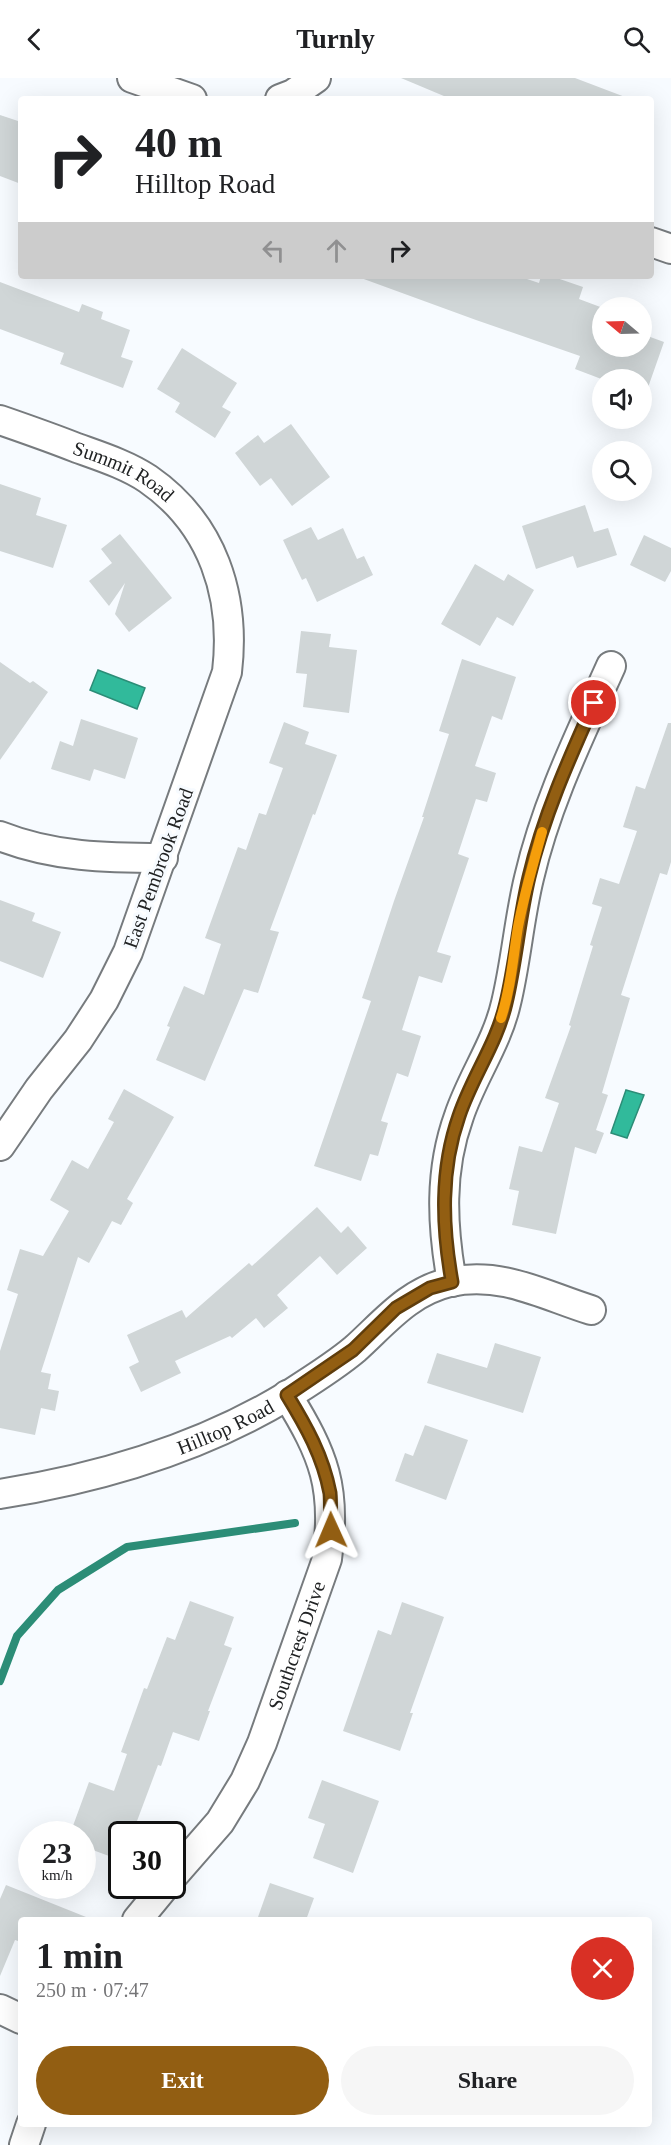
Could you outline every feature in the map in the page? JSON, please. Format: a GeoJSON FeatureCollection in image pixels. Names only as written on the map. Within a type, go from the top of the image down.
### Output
{"type":"FeatureCollection","features":[{"type":"Feature","properties":{"kind":"street"},"geometry":{"type":"LineString","coordinates":[[132,78],[183,96]]}},
{"type":"Feature","properties":{"kind":"street"},"geometry":{"type":"LineString","coordinates":[[289,96],[317,87]]}},
{"type":"Feature","properties":{"kind":"street"},"geometry":{"type":"LineString","coordinates":[[654,243],[671,249]]}},
{"type":"Feature","properties":{"kind":"street","name":"Summit Road"},"geometry":{"type":"LineString","coordinates":[[0,420],[117,462],[148,479],[175,502],[198,530],[215,561]]}},
{"type":"Feature","properties":{"kind":"street","name":"East Pembrook Road"},"geometry":{"type":"LineString","coordinates":[[0,1146],[39,1089],[78,1040],[104,1000],[128,952],[163,858],[227,672],[231,642],[229,613],[215,561]]}},
{"type":"Feature","properties":{"kind":"street"},"geometry":{"type":"LineString","coordinates":[[452,1282],[444,1239],[444,1198],[448,1156],[459,1116],[494,1042],[506,1003],[518,927],[545,824],[577,741],[611,666]]}},
{"type":"Feature","properties":{"kind":"street"},"geometry":{"type":"LineString","coordinates":[[0,836],[60,853],[101,858],[163,858]]}},
{"type":"Feature","properties":{"kind":"street","name":"Hilltop Road"},"geometry":{"type":"LineString","coordinates":[[0,1494],[57,1485],[126,1467],[182,1448],[246,1418],[287,1395],[353,1350],[396,1308],[430,1288],[477,1279],[506,1281],[591,1310]]}},
{"type":"Feature","properties":{"kind":"street","name":"Southcrest Drive"},"geometry":{"type":"LineString","coordinates":[[186,1861],[220,1822],[245,1781],[262,1743],[327,1559],[331,1530],[330,1494],[322,1460],[307,1427],[287,1395]]}},
{"type":"Feature","properties":{"kind":"street"},"geometry":{"type":"LineString","coordinates":[[139,1917],[154,1899]]}},
{"type":"Feature","properties":{"kind":"street"},"geometry":{"type":"LineString","coordinates":[[0,2009],[18,2018]]}},
{"type":"Feature","properties":{"kind":"street"},"geometry":{"type":"LineString","coordinates":[[24,2145],[30,2127]]}},
{"type":"Feature","properties":{"kind":"shaded area"},"geometry":{"type":"Polygon","coordinates":[[[98,670],[145,688],[137,709],[90,690],[98,670]]]}},
{"type":"Feature","properties":{"kind":"shaded area"},"geometry":{"type":"Polygon","coordinates":[[[626,1090],[644,1095],[627,1138],[611,1133],[626,1090]]]}},
{"type":"Feature","properties":{"kind":"building"},"geometry":{"type":"Polygon","coordinates":[[[401,78],[575,78],[622,96],[444,96],[401,78]]]}},
{"type":"Feature","properties":{"kind":"building"},"geometry":{"type":"Polygon","coordinates":[[[0,115],[18,121],[18,183],[0,176],[0,115]]]}},
{"type":"Feature","properties":{"kind":"building"},"geometry":{"type":"Polygon","coordinates":[[[364,279],[527,279],[539,283],[540,279],[560,279],[583,287],[579,299],[592,304],[592,357],[652,357],[652,338],[664,342],[652,376],[652,369],[592,369],[592,375],[575,369],[580,356],[364,279]]]}},
{"type":"Feature","properties":{"kind":"building"},"geometry":{"type":"Polygon","coordinates":[[[0,282],[79,312],[82,304],[103,312],[101,319],[130,330],[121,357],[133,361],[123,388],[60,364],[64,353],[0,329],[0,282]]]}},
{"type":"Feature","properties":{"kind":"building"},"geometry":{"type":"Polygon","coordinates":[[[182,348],[237,383],[222,407],[231,412],[215,438],[175,412],[180,403],[157,389],[182,348]]]}},
{"type":"Feature","properties":{"kind":"building"},"geometry":{"type":"Polygon","coordinates":[[[291,424],[330,477],[292,506],[271,478],[260,486],[235,453],[258,435],[264,443],[291,424]]]}},
{"type":"Feature","properties":{"kind":"building"},"geometry":{"type":"Polygon","coordinates":[[[0,484],[41,498],[36,515],[67,525],[53,568],[0,551],[0,484]]]}},
{"type":"Feature","properties":{"kind":"building"},"geometry":{"type":"Polygon","coordinates":[[[585,505],[594,532],[608,528],[617,555],[577,568],[573,556],[536,569],[522,526],[585,505]]]}},
{"type":"Feature","properties":{"kind":"building"},"geometry":{"type":"Polygon","coordinates":[[[311,527],[318,540],[343,528],[357,559],[364,556],[373,575],[317,602],[306,578],[302,580],[283,540],[311,527]]]}},
{"type":"Feature","properties":{"kind":"building"},"geometry":{"type":"Polygon","coordinates":[[[120,534],[172,598],[129,632],[115,614],[125,583],[109,606],[89,581],[112,563],[101,549],[120,534]]]}},
{"type":"Feature","properties":{"kind":"building"},"geometry":{"type":"Polygon","coordinates":[[[644,535],[671,548],[671,571],[665,582],[630,565],[644,535]]]}},
{"type":"Feature","properties":{"kind":"building"},"geometry":{"type":"Polygon","coordinates":[[[475,564],[504,581],[508,574],[534,590],[513,626],[497,617],[480,646],[441,624],[475,564]]]}},
{"type":"Feature","properties":{"kind":"building"},"geometry":{"type":"Polygon","coordinates":[[[301,631],[331,634],[329,647],[357,650],[349,713],[303,707],[307,674],[296,673],[301,631]]]}},
{"type":"Feature","properties":{"kind":"building"},"geometry":{"type":"Polygon","coordinates":[[[462,659],[516,677],[502,720],[492,716],[475,766],[496,773],[487,802],[476,799],[458,854],[469,858],[437,952],[451,956],[442,983],[419,976],[402,1030],[421,1036],[408,1077],[397,1073],[381,1121],[388,1123],[378,1156],[370,1154],[361,1181],[314,1166],[371,1001],[362,998],[424,817],[422,817],[449,734],[439,731],[462,659]]]}},
{"type":"Feature","properties":{"kind":"building"},"geometry":{"type":"Polygon","coordinates":[[[0,662],[30,683],[33,681],[48,692],[0,760],[0,662]]]}},
{"type":"Feature","properties":{"kind":"building"},"geometry":{"type":"Polygon","coordinates":[[[81,719],[138,738],[125,779],[94,769],[90,781],[51,769],[60,741],[73,746],[81,719]]]}},
{"type":"Feature","properties":{"kind":"building"},"geometry":{"type":"Polygon","coordinates":[[[284,722],[309,732],[305,744],[337,755],[270,930],[279,932],[258,993],[244,989],[205,1081],[156,1060],[184,986],[204,995],[221,944],[205,938],[238,847],[246,850],[259,813],[266,815],[283,768],[269,763],[284,722]]]}},
{"type":"Feature","properties":{"kind":"building"},"geometry":{"type":"Polygon","coordinates":[[[668,723],[671,723],[671,862],[667,875],[660,873],[621,995],[630,998],[602,1093],[608,1095],[596,1130],[604,1133],[596,1154],[575,1147],[556,1234],[512,1225],[519,1191],[509,1189],[519,1146],[542,1152],[559,1103],[545,1098],[571,1026],[569,1025],[593,946],[590,945],[602,907],[592,904],[600,878],[619,884],[637,831],[623,827],[636,786],[645,789],[668,723]]]}},
{"type":"Feature","properties":{"kind":"building"},"geometry":{"type":"Polygon","coordinates":[[[0,900],[35,913],[32,921],[61,932],[43,978],[0,961],[0,900]]]}},
{"type":"Feature","properties":{"kind":"building"},"geometry":{"type":"Polygon","coordinates":[[[124,1089],[174,1117],[127,1199],[133,1203],[121,1225],[112,1221],[89,1263],[78,1257],[41,1372],[51,1374],[48,1389],[59,1391],[55,1411],[41,1408],[35,1435],[0,1428],[0,1351],[18,1294],[7,1290],[20,1249],[43,1256],[69,1211],[50,1200],[72,1160],[88,1169],[114,1122],[108,1119],[124,1089]]]}},
{"type":"Feature","properties":{"kind":"building"},"geometry":{"type":"Polygon","coordinates":[[[317,1207],[341,1233],[348,1226],[367,1248],[337,1275],[320,1256],[277,1295],[288,1308],[264,1328],[256,1318],[232,1338],[230,1336],[175,1361],[181,1373],[141,1392],[129,1367],[139,1362],[127,1335],[182,1310],[186,1318],[249,1263],[252,1266],[317,1207]]]}},
{"type":"Feature","properties":{"kind":"building"},"geometry":{"type":"Polygon","coordinates":[[[495,1343],[541,1357],[523,1413],[427,1383],[437,1353],[487,1368],[495,1343]]]}},
{"type":"Feature","properties":{"kind":"building"},"geometry":{"type":"Polygon","coordinates":[[[425,1425],[468,1440],[446,1500],[395,1481],[405,1453],[413,1456],[425,1425]]]}},
{"type":"Feature","properties":{"kind":"building"},"geometry":{"type":"Polygon","coordinates":[[[190,1601],[234,1617],[224,1645],[232,1648],[199,1741],[173,1732],[137,1821],[108,1821],[108,1856],[96,1851],[96,1821],[75,1821],[89,1782],[114,1791],[127,1754],[121,1752],[144,1688],[147,1689],[167,1637],[175,1640],[190,1601]]]}},
{"type":"Feature","properties":{"kind":"building"},"geometry":{"type":"Polygon","coordinates":[[[402,1602],[444,1617],[410,1713],[413,1713],[400,1751],[343,1731],[378,1630],[391,1635],[402,1602]]]}},
{"type":"Feature","properties":{"kind":"building"},"geometry":{"type":"Polygon","coordinates":[[[322,1780],[379,1801],[353,1873],[313,1858],[325,1824],[308,1818],[322,1780]]]}},
{"type":"Feature","properties":{"kind":"building"},"geometry":{"type":"Polygon","coordinates":[[[270,1883],[314,1898],[307,1917],[258,1917],[270,1883]]]}},
{"type":"Feature","properties":{"kind":"building"},"geometry":{"type":"Polygon","coordinates":[[[6,1885],[18,1890],[18,1899],[41,1899],[86,1917],[18,1917],[18,1941],[15,1940],[0,1976],[0,1899],[6,1885]]]}},
{"type":"Feature","properties":{"kind":"waterway"},"geometry":{"type":"LineString","coordinates":[[0,1681],[17,1636],[58,1590],[127,1547],[295,1523]]}},
{"type":"Feature","properties":{"kind":"slow traffic"},"geometry":{"type":"LineString","coordinates":[[501,1018],[506,1003],[518,927],[542,832]]}},
{"type":"Feature","properties":{"kind":"route"},"geometry":{"type":"LineString","coordinates":[[331,1530],[330,1494],[322,1460],[307,1427],[287,1395],[353,1350],[396,1308],[430,1288],[452,1282],[444,1239],[444,1198],[448,1156],[459,1116],[474,1080],[494,1042],[506,1003],[518,927],[545,824],[594,703]]}}]}
